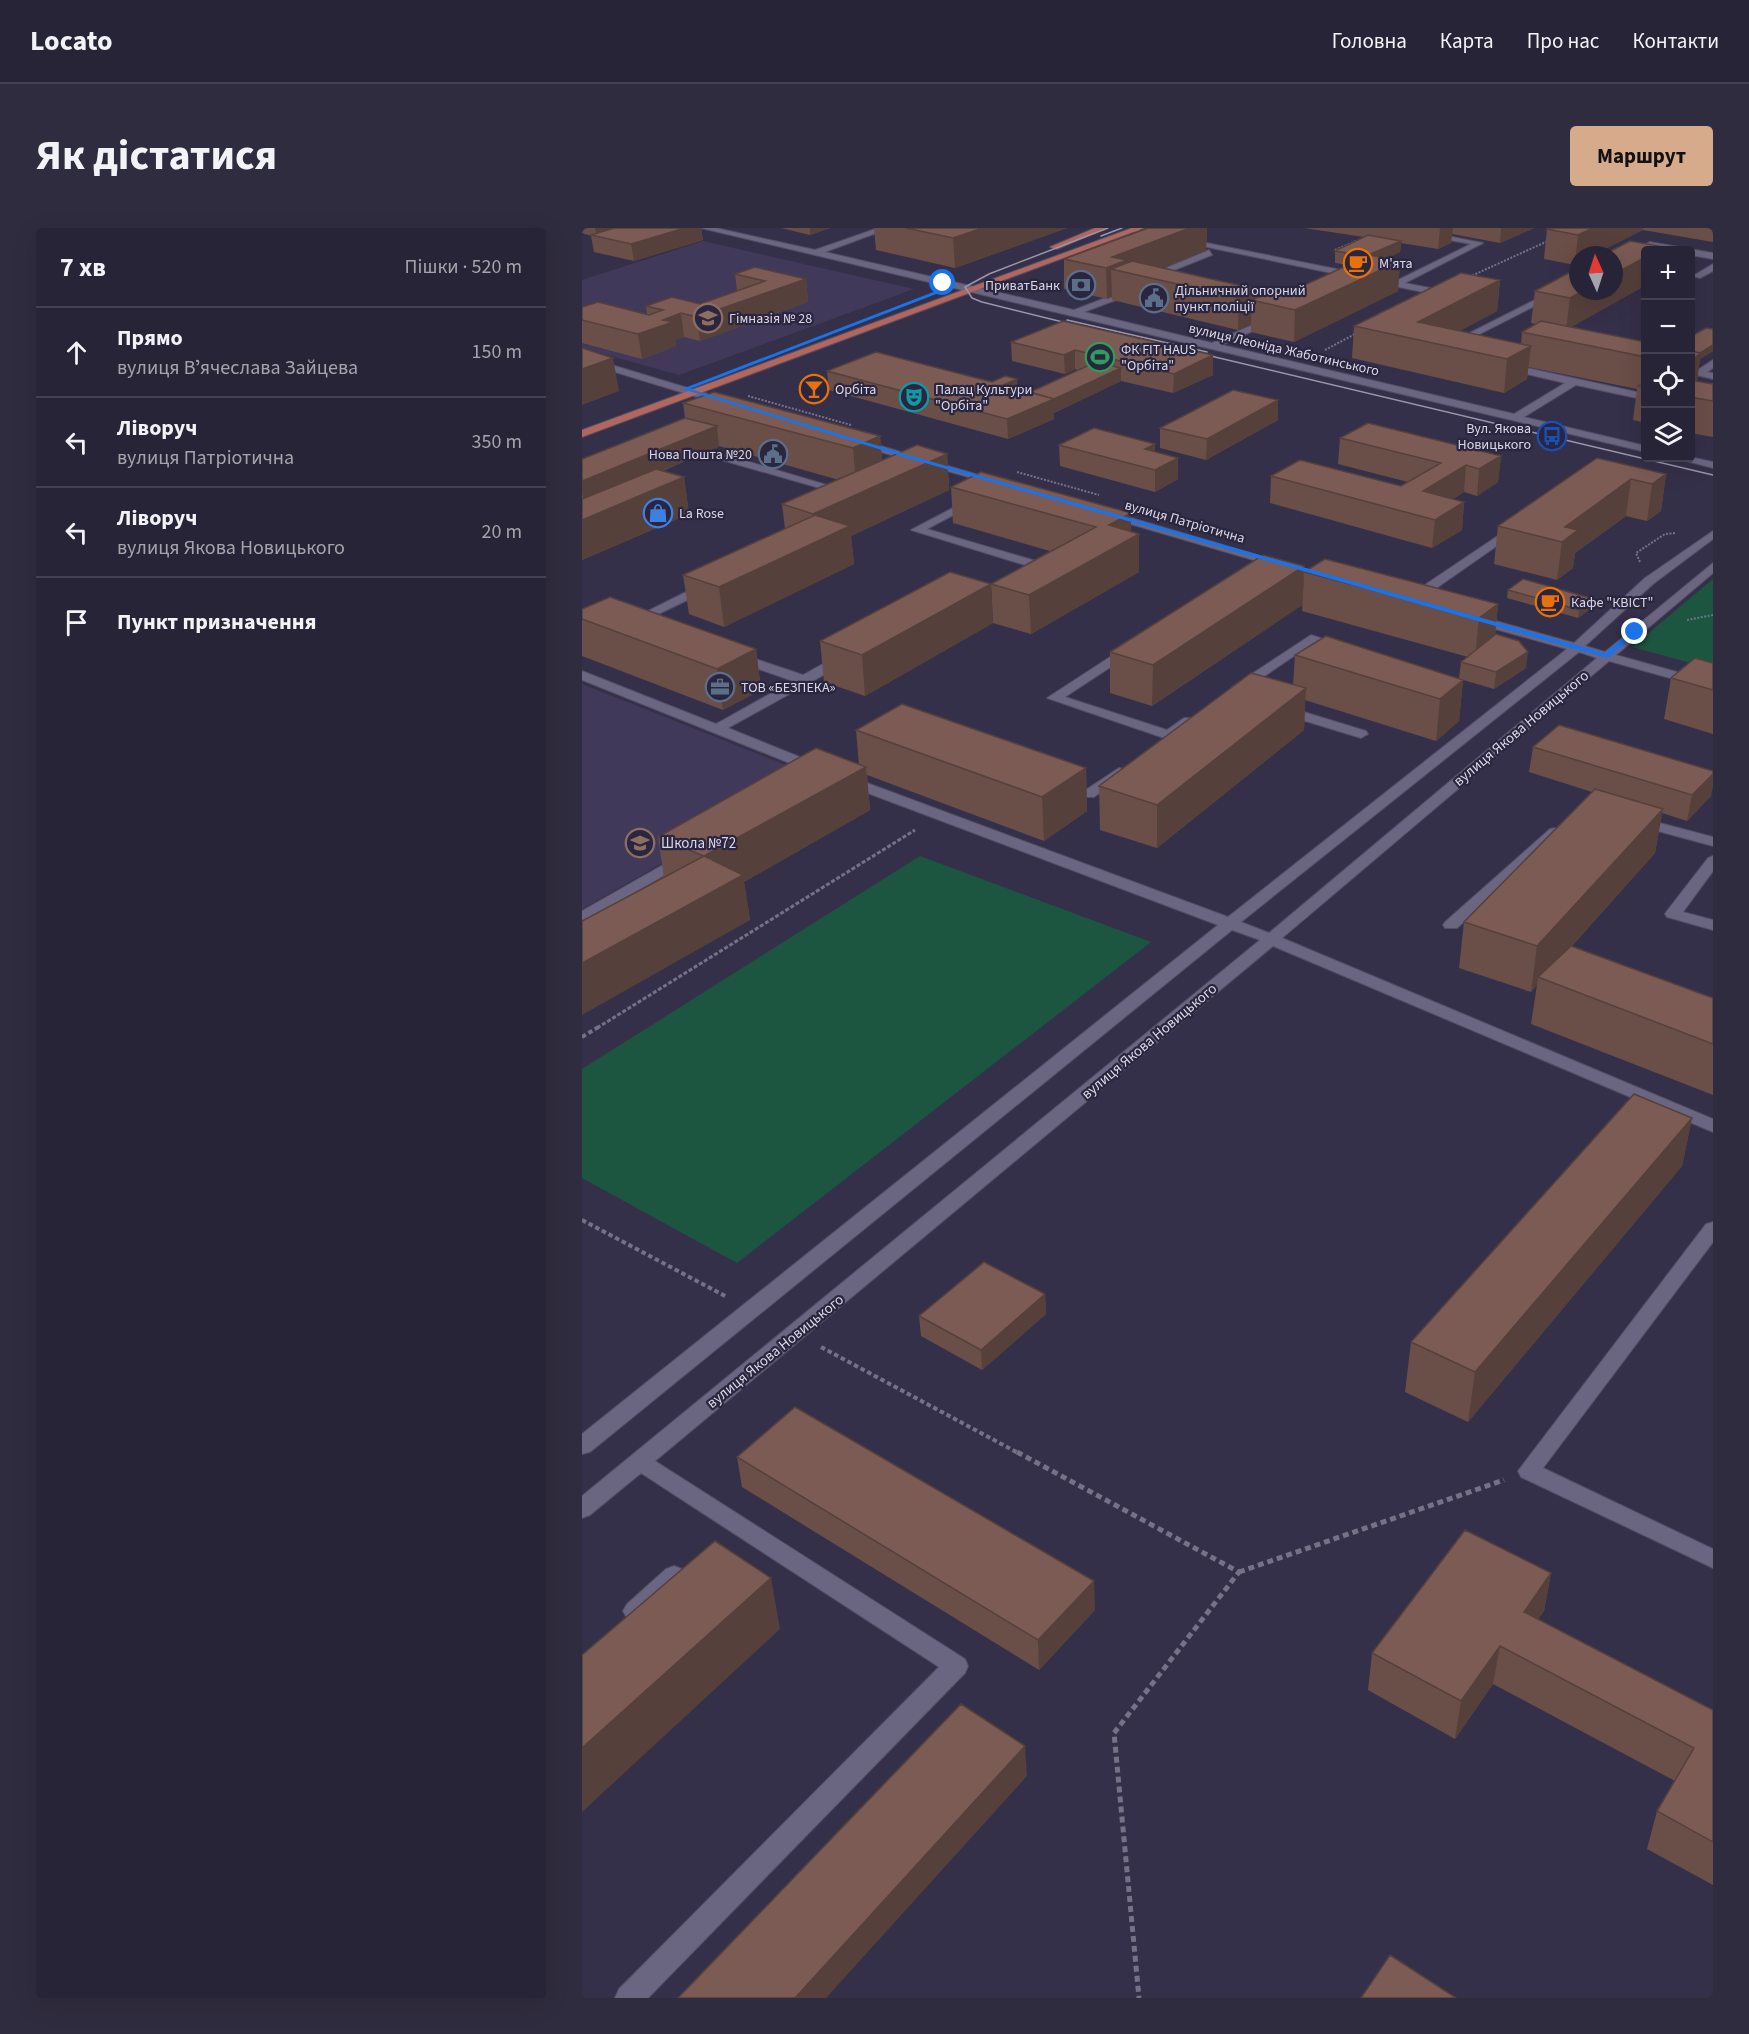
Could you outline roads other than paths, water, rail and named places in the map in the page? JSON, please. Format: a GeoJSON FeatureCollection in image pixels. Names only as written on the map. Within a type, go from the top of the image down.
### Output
{"type":"FeatureCollection","features":[{"type":"Feature","properties":{"kind":"main road"},"geometry":{"type":"LineString","coordinates":[[1050,249],[1102,228]]}},
{"type":"Feature","properties":{"kind":"main road"},"geometry":{"type":"LineString","coordinates":[[582,428],[1138,229]]}},
{"type":"Feature","properties":{"kind":"main road"},"geometry":{"type":"LineString","coordinates":[[582,435],[975,277]]}},
{"type":"Feature","properties":{"kind":"street","name":"вулиця Леоніда Жаботинського"},"geometry":{"type":"LineString","coordinates":[[705,228],[975,289],[1293,367],[1641,448]]}},
{"type":"Feature","properties":{"kind":"street"},"geometry":{"type":"LineString","coordinates":[[868,228],[883,229]]}},
{"type":"Feature","properties":{"kind":"street"},"geometry":{"type":"LineString","coordinates":[[815,253],[883,229]]}},
{"type":"Feature","properties":{"kind":"street"},"geometry":{"type":"LineString","coordinates":[[1138,229],[1437,292]]}},
{"type":"Feature","properties":{"kind":"street"},"geometry":{"type":"LineString","coordinates":[[1396,284],[1479,243],[1423,233]]}},
{"type":"Feature","properties":{"kind":"street"},"geometry":{"type":"LineString","coordinates":[[1623,258],[1641,250]]}},
{"type":"Feature","properties":{"kind":"street"},"geometry":{"type":"LineString","coordinates":[[1695,253],[1713,256]]}},
{"type":"Feature","properties":{"kind":"street"},"geometry":{"type":"LineString","coordinates":[[1149,291],[1126,285],[1209,254]]}},
{"type":"Feature","properties":{"kind":"street"},"geometry":{"type":"LineString","coordinates":[[1697,276],[1713,267]]}},
{"type":"Feature","properties":{"kind":"street"},"geometry":{"type":"LineString","coordinates":[[1461,356],[1438,351],[1569,286]]}},
{"type":"Feature","properties":{"kind":"street"},"geometry":{"type":"LineString","coordinates":[[1071,314],[1138,288]]}},
{"type":"Feature","properties":{"kind":"street"},"geometry":{"type":"LineString","coordinates":[[1250,314],[1273,319]]}},
{"type":"Feature","properties":{"kind":"street"},"geometry":{"type":"LineString","coordinates":[[1210,347],[1282,314]]}},
{"type":"Feature","properties":{"kind":"street"},"geometry":{"type":"LineString","coordinates":[[582,359],[735,406]]}},
{"type":"Feature","properties":{"kind":"street"},"geometry":{"type":"LineString","coordinates":[[1713,363],[1699,373],[1713,376]]}},
{"type":"Feature","properties":{"kind":"street"},"geometry":{"type":"LineString","coordinates":[[1495,364],[1641,396]]}},
{"type":"Feature","properties":{"kind":"street"},"geometry":{"type":"LineString","coordinates":[[1514,419],[1574,382]]}},
{"type":"Feature","properties":{"kind":"street"},"geometry":{"type":"LineString","coordinates":[[842,438],[1006,485],[917,530],[1049,569],[1031,580]]}},
{"type":"Feature","properties":{"kind":"street"},"geometry":{"type":"LineString","coordinates":[[722,458],[859,496],[837,505]]}},
{"type":"Feature","properties":{"kind":"street"},"geometry":{"type":"LineString","coordinates":[[1695,461],[1713,465]]}},
{"type":"Feature","properties":{"kind":"street"},"geometry":{"type":"LineString","coordinates":[[910,472],[930,463]]}},
{"type":"Feature","properties":{"kind":"street","name":"вулиця Патріотична"},"geometry":{"type":"LineString","coordinates":[[1096,511],[1342,582]]}},
{"type":"Feature","properties":{"kind":"street"},"geometry":{"type":"LineString","coordinates":[[1410,601],[1525,522]]}},
{"type":"Feature","properties":{"kind":"street","name":"вулиця Якова Новицького"},"geometry":{"type":"LineString","coordinates":[[582,1446],[1229,924],[1576,648],[1649,581],[1713,534]]}},
{"type":"Feature","properties":{"kind":"street"},"geometry":{"type":"LineString","coordinates":[[1245,572],[1264,559]]}},
{"type":"Feature","properties":{"kind":"street","name":"вулиця Якова Новицького"},"geometry":{"type":"LineString","coordinates":[[582,1509],[796,1335],[1713,567]]}},
{"type":"Feature","properties":{"kind":"street"},"geometry":{"type":"LineString","coordinates":[[655,629],[634,621],[719,579]]}},
{"type":"Feature","properties":{"kind":"street"},"geometry":{"type":"LineString","coordinates":[[1465,617],[1713,686]]}},
{"type":"Feature","properties":{"kind":"street"},"geometry":{"type":"LineString","coordinates":[[1354,651],[1311,639],[1230,693],[1360,734]]}},
{"type":"Feature","properties":{"kind":"street"},"geometry":{"type":"LineString","coordinates":[[1140,641],[1053,698],[1168,735]]}},
{"type":"Feature","properties":{"kind":"street"},"geometry":{"type":"LineString","coordinates":[[719,651],[804,680]]}},
{"type":"Feature","properties":{"kind":"street"},"geometry":{"type":"LineString","coordinates":[[717,729],[854,653]]}},
{"type":"Feature","properties":{"kind":"street"},"geometry":{"type":"LineString","coordinates":[[582,675],[829,774],[1271,939],[1713,1126]]}},
{"type":"Feature","properties":{"kind":"street"},"geometry":{"type":"LineString","coordinates":[[1151,748],[1204,711]]}},
{"type":"Feature","properties":{"kind":"street"},"geometry":{"type":"LineString","coordinates":[[1089,794],[1133,761]]}},
{"type":"Feature","properties":{"kind":"street"},"geometry":{"type":"LineString","coordinates":[[808,786],[829,774]]}},
{"type":"Feature","properties":{"kind":"street"},"geometry":{"type":"LineString","coordinates":[[1626,818],[1713,842]]}},
{"type":"Feature","properties":{"kind":"street"},"geometry":{"type":"LineString","coordinates":[[1451,925],[1566,822]]}},
{"type":"Feature","properties":{"kind":"street"},"geometry":{"type":"LineString","coordinates":[[582,918],[695,852]]}},
{"type":"Feature","properties":{"kind":"street"},"geometry":{"type":"LineString","coordinates":[[1713,861],[1673,914],[1713,925]]}},
{"type":"Feature","properties":{"kind":"street"},"geometry":{"type":"LineString","coordinates":[[1713,1228],[1529,1471],[1713,1559]]}},
{"type":"Feature","properties":{"kind":"street"},"geometry":{"type":"LineString","coordinates":[[629,1998],[956,1666],[639,1461]]}},
{"type":"Feature","properties":{"kind":"street"},"geometry":{"type":"LineString","coordinates":[[615,1628],[674,1575]]}},
{"type":"Feature","properties":{"kind":"tram line"},"geometry":{"type":"LineString","coordinates":[[1075,325],[982,302],[972,298],[965,287],[989,274],[1108,228]]}},
{"type":"Feature","properties":{"kind":"tram line"},"geometry":{"type":"LineString","coordinates":[[1101,236],[1122,228]]}},
{"type":"Feature","properties":{"kind":"tram line"},"geometry":{"type":"LineString","coordinates":[[1067,320],[1207,352]]}},
{"type":"Feature","properties":{"kind":"tram line"},"geometry":{"type":"LineString","coordinates":[[1198,353],[1713,475]]}},
{"type":"Feature","properties":{"kind":"place","name":"М'ята"},"geometry":{"type":"Point","coordinates":[1358,263]}},
{"type":"Feature","properties":{"kind":"place","name":"ПриватБанк"},"geometry":{"type":"Point","coordinates":[1081,285]}},
{"type":"Feature","properties":{"kind":"place","name":"Дільничний опорний пункт поліції"},"geometry":{"type":"Point","coordinates":[1154,298]}},
{"type":"Feature","properties":{"kind":"place","name":"Гімназія № 28"},"geometry":{"type":"Point","coordinates":[708,318]}},
{"type":"Feature","properties":{"kind":"place","name":"ФК FIT HAUS \"Орбіта\""},"geometry":{"type":"Point","coordinates":[1100,357]}},
{"type":"Feature","properties":{"kind":"place","name":"Орбіта"},"geometry":{"type":"Point","coordinates":[814,389]}},
{"type":"Feature","properties":{"kind":"place","name":"Палац Культури \"Орбіта\""},"geometry":{"type":"Point","coordinates":[914,397]}},
{"type":"Feature","properties":{"kind":"place","name":"Вул. Якова Новицького"},"geometry":{"type":"Point","coordinates":[1552,436]}},
{"type":"Feature","properties":{"kind":"place","name":"Нова Пошта №20"},"geometry":{"type":"Point","coordinates":[773,454]}},
{"type":"Feature","properties":{"kind":"place","name":"La Rose"},"geometry":{"type":"Point","coordinates":[658,513]}},
{"type":"Feature","properties":{"kind":"place","name":"Кафе \"КВІСТ\""},"geometry":{"type":"Point","coordinates":[1550,602]}},
{"type":"Feature","properties":{"kind":"place","name":"ТОВ «БЕЗПЕКА»"},"geometry":{"type":"Point","coordinates":[720,687]}},
{"type":"Feature","properties":{"kind":"place","name":"Школа №72"},"geometry":{"type":"Point","coordinates":[640,843]}}]}
